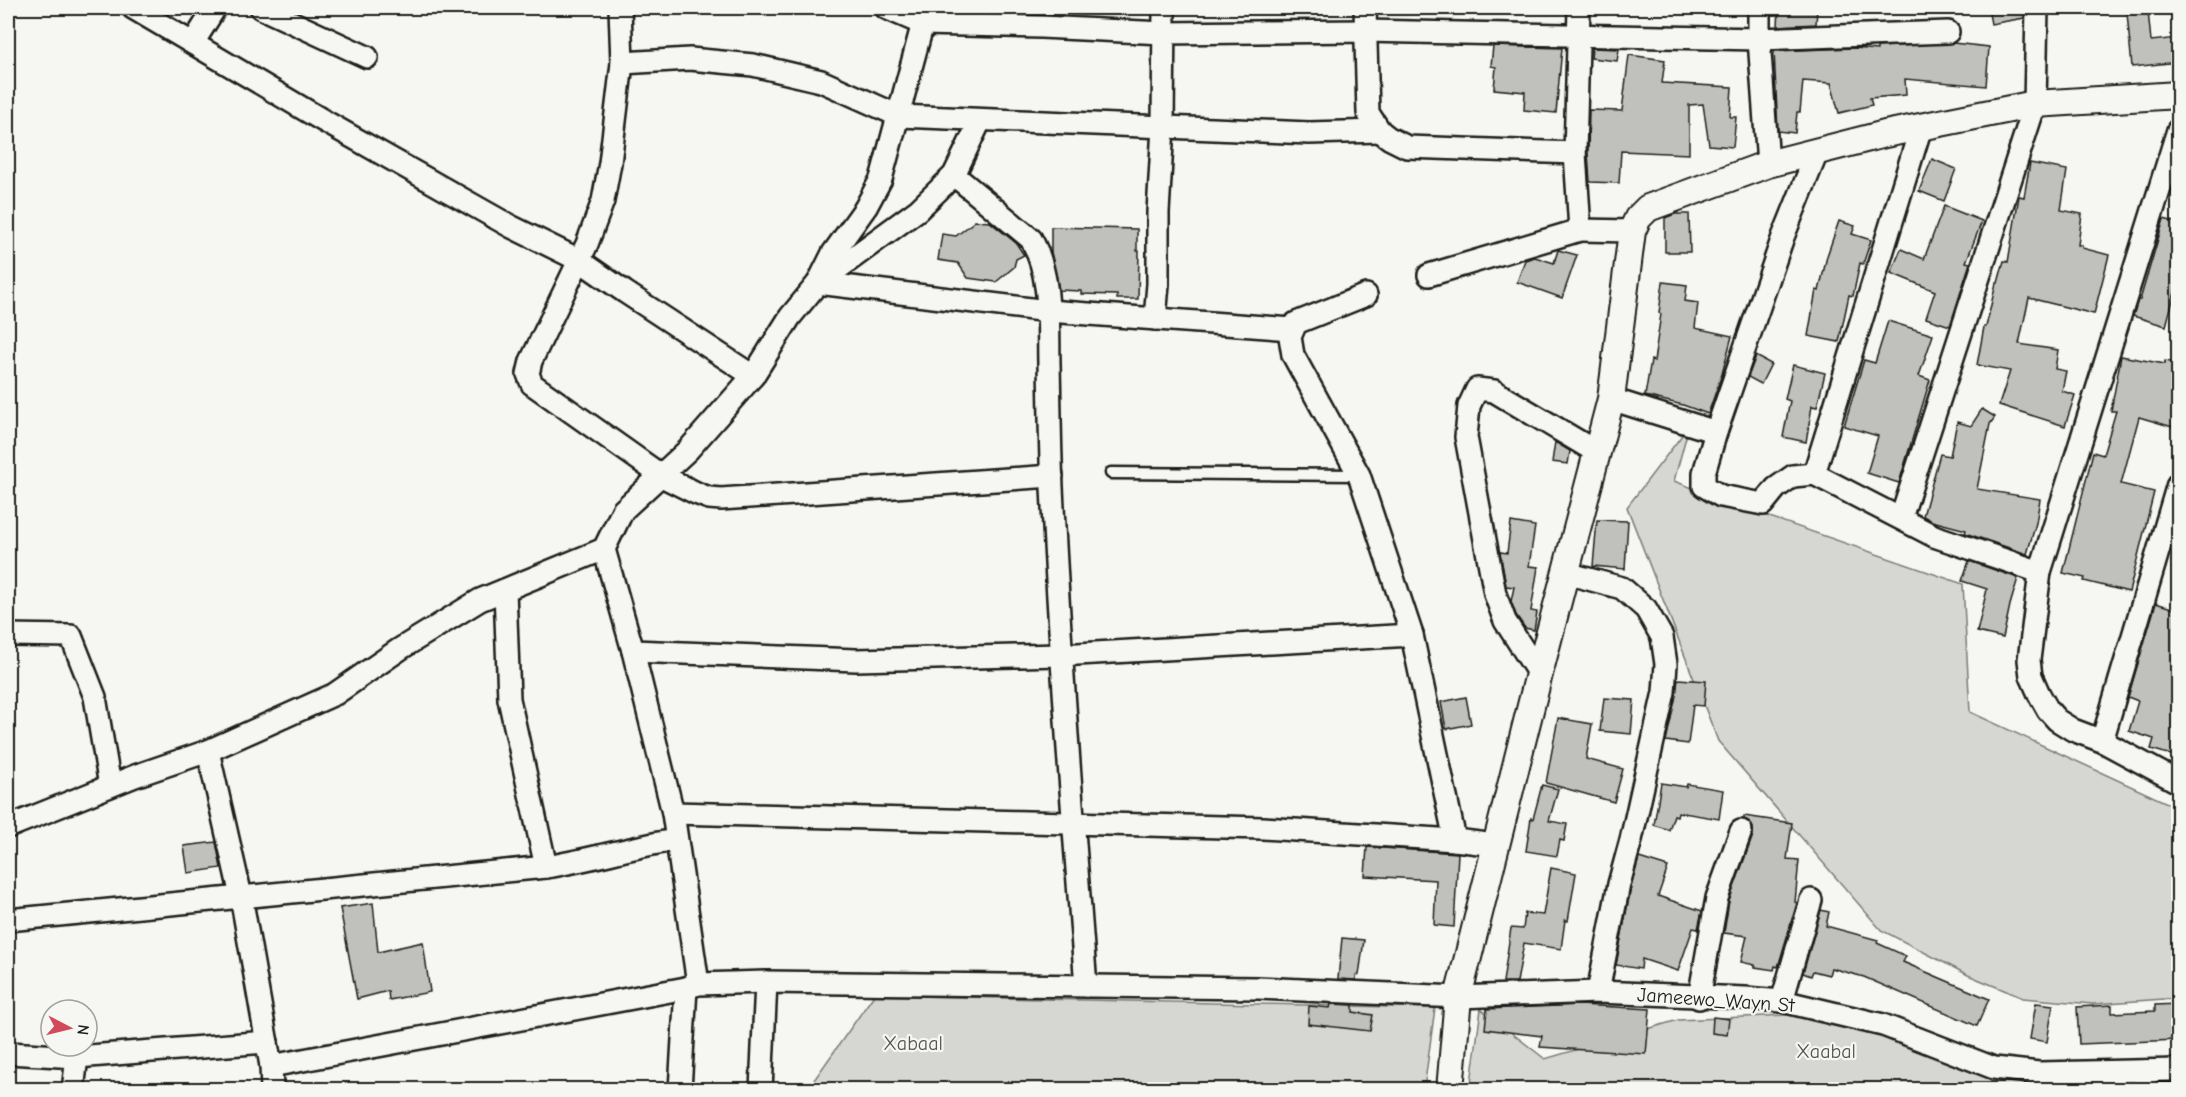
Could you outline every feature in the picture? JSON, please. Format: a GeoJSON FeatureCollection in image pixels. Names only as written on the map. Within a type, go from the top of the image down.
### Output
{"type":"FeatureCollection","features":[{"type":"Feature","properties":{"kind":"street"},"geometry":{"type":"LineString","coordinates":[[133,8],[324,121],[510,226],[579,260],[753,376]]}},
{"type":"Feature","properties":{"kind":"street"},"geometry":{"type":"LineString","coordinates":[[193,43],[215,8]]}},
{"type":"Feature","properties":{"kind":"street"},"geometry":{"type":"LineString","coordinates":[[261,8],[367,57]]}},
{"type":"Feature","properties":{"kind":"street"},"geometry":{"type":"LineString","coordinates":[[620,8],[622,63],[603,201],[587,244],[531,361],[528,374],[532,384],[662,476],[709,498],[1052,476]]}},
{"type":"Feature","properties":{"kind":"street"},"geometry":{"type":"LineString","coordinates":[[886,8],[925,16],[1041,27],[1163,33],[1364,31],[1759,39],[1948,32]]}},
{"type":"Feature","properties":{"kind":"street"},"geometry":{"type":"LineString","coordinates":[[1155,319],[1163,127],[1164,8]]}},
{"type":"Feature","properties":{"kind":"street"},"geometry":{"type":"LineString","coordinates":[[1365,8],[1368,113],[1380,131],[1389,138],[1407,147],[1575,153]]}},
{"type":"Feature","properties":{"kind":"street"},"geometry":{"type":"LineString","coordinates":[[1579,8],[1575,153],[1580,230]]}},
{"type":"Feature","properties":{"kind":"street"},"geometry":{"type":"LineString","coordinates":[[1759,8],[1768,164]]}},
{"type":"Feature","properties":{"kind":"street"},"geometry":{"type":"LineString","coordinates":[[1902,518],[2035,104],[2037,8]]}},
{"type":"Feature","properties":{"kind":"street"},"geometry":{"type":"LineString","coordinates":[[8,827],[110,786],[208,751],[335,694],[400,649],[480,600],[604,549],[623,510],[662,476],[753,376],[790,317],[818,283],[833,253],[866,207],[881,178],[925,16]]}},
{"type":"Feature","properties":{"kind":"street"},"geometry":{"type":"LineString","coordinates":[[622,63],[690,59],[753,64],[821,81],[899,116],[1309,133],[1380,131]]}},
{"type":"Feature","properties":{"kind":"street"},"geometry":{"type":"LineString","coordinates":[[1450,1089],[1458,997],[1495,845],[1611,399],[1632,231],[1638,218],[1648,208],[1768,164],[1818,150],[2035,104],[2178,95]]}},
{"type":"Feature","properties":{"kind":"street"},"geometry":{"type":"LineString","coordinates":[[818,283],[918,210],[954,175],[981,121]]}},
{"type":"Feature","properties":{"kind":"street"},"geometry":{"type":"LineString","coordinates":[[1814,474],[1921,127]]}},
{"type":"Feature","properties":{"kind":"street"},"geometry":{"type":"LineString","coordinates":[[2178,130],[2040,572],[2029,660],[2031,676],[2038,694],[2052,716],[2073,730],[2102,741],[2178,782]]}},
{"type":"Feature","properties":{"kind":"street"},"geometry":{"type":"LineString","coordinates":[[1818,150],[1783,237],[1716,432],[1704,473],[1704,486],[1721,496],[1763,504],[1776,488],[1793,476],[1814,474],[1934,536],[2040,572]]}},
{"type":"Feature","properties":{"kind":"street"},"geometry":{"type":"LineString","coordinates":[[954,175],[1031,239],[1039,254],[1048,311],[1060,655],[1086,986]]}},
{"type":"Feature","properties":{"kind":"street"},"geometry":{"type":"LineString","coordinates":[[1429,275],[1580,230],[1632,231]]}},
{"type":"Feature","properties":{"kind":"street"},"geometry":{"type":"LineString","coordinates":[[818,283],[1048,311],[1292,329]]}},
{"type":"Feature","properties":{"kind":"street"},"geometry":{"type":"LineString","coordinates":[[1366,295],[1296,323],[1290,337],[1293,355],[1359,475],[1412,635],[1455,840]]}},
{"type":"Feature","properties":{"kind":"street"},"geometry":{"type":"LineString","coordinates":[[1539,674],[1505,621],[1495,594],[1466,437],[1469,406],[1477,389],[1494,391],[1598,453]]}},
{"type":"Feature","properties":{"kind":"street"},"geometry":{"type":"LineString","coordinates":[[1611,399],[1716,432]]}},
{"type":"Feature","properties":{"kind":"street"},"geometry":{"type":"LineString","coordinates":[[2102,741],[2178,484]]}},
{"type":"Feature","properties":{"kind":"street"},"geometry":{"type":"LineString","coordinates":[[604,549],[633,651],[673,813],[692,986],[680,1089]]}},
{"type":"Feature","properties":{"kind":"street"},"geometry":{"type":"LineString","coordinates":[[1566,573],[1622,588],[1646,609],[1662,637],[1666,664],[1664,692],[1619,884],[1598,992]]}},
{"type":"Feature","properties":{"kind":"street"},"geometry":{"type":"LineString","coordinates":[[505,590],[509,699],[546,867]]}},
{"type":"Feature","properties":{"kind":"street"},"geometry":{"type":"LineString","coordinates":[[8,635],[71,636],[95,697],[110,786]]}},
{"type":"Feature","properties":{"kind":"street"},"geometry":{"type":"LineString","coordinates":[[633,651],[856,660],[1060,655],[1412,635]]}},
{"type":"Feature","properties":{"kind":"street"},"geometry":{"type":"LineString","coordinates":[[208,751],[241,896],[273,1089]]}},
{"type":"Feature","properties":{"kind":"street"},"geometry":{"type":"LineString","coordinates":[[673,813],[1263,828],[1455,840],[1495,845]]}},
{"type":"Feature","properties":{"kind":"street"},"geometry":{"type":"LineString","coordinates":[[1699,998],[1717,898],[1742,831]]}},
{"type":"Feature","properties":{"kind":"street"},"geometry":{"type":"LineString","coordinates":[[8,920],[546,867],[588,860],[641,845],[675,840]]}},
{"type":"Feature","properties":{"kind":"street"},"geometry":{"type":"LineString","coordinates":[[1782,1001],[1811,900]]}},
{"type":"Feature","properties":{"kind":"street"},"geometry":{"type":"LineString","coordinates":[[761,1089],[766,982]]}},
{"type":"Feature","properties":{"kind":"street","name":"Jameewo_Wayn St"},"geometry":{"type":"LineString","coordinates":[[271,1066],[692,986],[766,982],[1258,988],[1458,997],[1598,992],[1782,1001],[1883,1025],[1994,1068],[2145,1080],[2178,1070]]}},
{"type":"Feature","properties":{"kind":"street"},"geometry":{"type":"LineString","coordinates":[[99,1055],[267,1042]]}},
{"type":"Feature","properties":{"kind":"street"},"geometry":{"type":"LineString","coordinates":[[8,1053],[39,1055]]}},
{"type":"Feature","properties":{"kind":"street"},"geometry":{"type":"LineString","coordinates":[[74,1089],[77,1058]]}},
{"type":"Feature","properties":{"kind":"lane"},"geometry":{"type":"LineString","coordinates":[[1111,473],[1359,475]]}},
{"type":"Feature","properties":{"kind":"green space"},"geometry":{"type":"Polygon","coordinates":[[[1689,426],[1674,481],[1764,515],[1963,584],[1970,712],[2178,808],[2178,998],[2093,1004],[2023,998],[1968,975],[1881,930],[1718,741],[1627,507],[1689,426]]]}},
{"type":"Feature","properties":{"kind":"green space","name":"Xabaal"},"geometry":{"type":"Polygon","coordinates":[[[874,995],[1435,1008],[1424,1089],[807,1090],[874,995]]]}},
{"type":"Feature","properties":{"kind":"green space","name":"Xaabal"},"geometry":{"type":"Polygon","coordinates":[[[1481,1009],[1545,1059],[1678,1020],[1832,1013],[1975,1060],[2132,1089],[1470,1090],[1481,1009]]]}},
{"type":"Feature","properties":{"kind":"building"},"geometry":{"type":"Polygon","coordinates":[[[1779,8],[1817,8],[1816,24],[1778,26],[1779,8]]]}},
{"type":"Feature","properties":{"kind":"building"},"geometry":{"type":"Polygon","coordinates":[[[1988,8],[2024,8],[2024,18],[1991,24],[1988,8]]]}},
{"type":"Feature","properties":{"kind":"building"},"geometry":{"type":"Polygon","coordinates":[[[2148,11],[2151,41],[2178,38],[2178,62],[2132,67],[2127,13],[2148,11]]]}},
{"type":"Feature","properties":{"kind":"building"},"geometry":{"type":"Polygon","coordinates":[[[1953,43],[1989,47],[1986,86],[1905,79],[1906,95],[1870,98],[1872,105],[1839,113],[1831,83],[1803,81],[1795,133],[1778,131],[1774,51],[1854,48],[1877,50],[1877,47],[1953,43]]]}},
{"type":"Feature","properties":{"kind":"building"},"geometry":{"type":"Polygon","coordinates":[[[1493,46],[1562,48],[1556,113],[1524,110],[1525,92],[1494,89],[1496,67],[1491,66],[1493,46]]]}},
{"type":"Feature","properties":{"kind":"building"},"geometry":{"type":"Polygon","coordinates":[[[1592,48],[1619,49],[1617,61],[1591,58],[1592,48]]]}},
{"type":"Feature","properties":{"kind":"building"},"geometry":{"type":"Polygon","coordinates":[[[1629,55],[1665,60],[1662,83],[1732,87],[1730,117],[1736,117],[1733,147],[1709,145],[1703,104],[1689,105],[1689,154],[1621,151],[1619,183],[1590,182],[1589,110],[1622,111],[1629,55]]]}},
{"type":"Feature","properties":{"kind":"building"},"geometry":{"type":"Polygon","coordinates":[[[1932,159],[1956,169],[1944,201],[1919,191],[1932,159]]]}},
{"type":"Feature","properties":{"kind":"building"},"geometry":{"type":"Polygon","coordinates":[[[2030,163],[2067,170],[2061,210],[2082,214],[2078,245],[2109,255],[2094,314],[2029,298],[2019,344],[2058,350],[2055,369],[2066,371],[2062,391],[2075,395],[2065,426],[1999,405],[2010,371],[1977,365],[1996,283],[1998,283],[2004,261],[2008,262],[2019,196],[2024,197],[2030,163]]]}},
{"type":"Feature","properties":{"kind":"building"},"geometry":{"type":"Polygon","coordinates":[[[1944,206],[1982,221],[1966,262],[1970,263],[1950,326],[1926,318],[1935,291],[1891,273],[1901,249],[1924,259],[1944,206]]]}},
{"type":"Feature","properties":{"kind":"building"},"geometry":{"type":"Polygon","coordinates":[[[1675,214],[1689,214],[1690,252],[1665,252],[1665,218],[1675,214]]]}},
{"type":"Feature","properties":{"kind":"building"},"geometry":{"type":"Polygon","coordinates":[[[2164,219],[2178,223],[2178,281],[2166,326],[2133,316],[2164,219]]]}},
{"type":"Feature","properties":{"kind":"building"},"geometry":{"type":"Polygon","coordinates":[[[975,221],[990,222],[1016,243],[1024,255],[1016,259],[1014,267],[996,282],[968,278],[958,263],[938,260],[942,234],[956,236],[975,221]]]}},
{"type":"Feature","properties":{"kind":"building"},"geometry":{"type":"Polygon","coordinates":[[[1839,221],[1855,226],[1852,234],[1871,240],[1863,264],[1860,263],[1853,296],[1849,295],[1839,342],[1808,336],[1816,290],[1819,291],[1827,256],[1839,221]]]}},
{"type":"Feature","properties":{"kind":"building"},"geometry":{"type":"Polygon","coordinates":[[[1051,227],[1137,229],[1138,299],[1117,299],[1117,295],[1081,294],[1081,291],[1059,290],[1051,252],[1051,227]]]}},
{"type":"Feature","properties":{"kind":"building"},"geometry":{"type":"Polygon","coordinates":[[[1558,250],[1577,255],[1562,298],[1517,282],[1525,260],[1535,257],[1554,263],[1558,250]]]}},
{"type":"Feature","properties":{"kind":"building"},"geometry":{"type":"Polygon","coordinates":[[[1663,282],[1687,285],[1685,301],[1698,303],[1695,328],[1732,336],[1708,414],[1645,396],[1651,360],[1654,361],[1663,282]]]}},
{"type":"Feature","properties":{"kind":"building"},"geometry":{"type":"Polygon","coordinates":[[[1888,321],[1933,335],[1919,376],[1930,380],[1899,483],[1867,473],[1878,436],[1844,426],[1864,360],[1875,363],[1888,321]]]}},
{"type":"Feature","properties":{"kind":"building"},"geometry":{"type":"Polygon","coordinates":[[[1756,356],[1771,364],[1761,384],[1748,377],[1756,356]]]}},
{"type":"Feature","properties":{"kind":"building"},"geometry":{"type":"Polygon","coordinates":[[[2121,356],[2165,364],[2165,361],[2178,363],[2176,428],[2139,417],[2121,484],[2154,492],[2129,592],[2084,581],[2085,578],[2063,573],[2093,452],[2103,455],[2116,411],[2111,411],[2121,356]]]}},
{"type":"Feature","properties":{"kind":"building"},"geometry":{"type":"Polygon","coordinates":[[[1793,365],[1825,373],[1817,407],[1812,406],[1806,442],[1783,437],[1790,401],[1785,399],[1793,365]]]}},
{"type":"Feature","properties":{"kind":"building"},"geometry":{"type":"Polygon","coordinates":[[[1982,409],[1995,417],[1990,424],[1977,489],[2040,499],[2027,554],[1923,516],[1940,454],[1950,456],[1957,422],[1971,426],[1982,409]]]}},
{"type":"Feature","properties":{"kind":"building"},"geometry":{"type":"Polygon","coordinates":[[[1555,442],[1570,451],[1568,464],[1552,462],[1555,442]]]}},
{"type":"Feature","properties":{"kind":"building"},"geometry":{"type":"Polygon","coordinates":[[[1597,520],[1628,521],[1625,569],[1593,566],[1597,520]]]}},
{"type":"Feature","properties":{"kind":"building"},"geometry":{"type":"Polygon","coordinates":[[[1511,522],[1535,526],[1529,566],[1538,567],[1531,611],[1537,612],[1534,630],[1525,628],[1516,615],[1511,601],[1514,587],[1506,586],[1500,552],[1507,553],[1511,522]]]}},
{"type":"Feature","properties":{"kind":"building"},"geometry":{"type":"Polygon","coordinates":[[[1969,561],[2018,578],[2003,638],[1977,632],[1987,589],[1962,581],[1969,561]]]}},
{"type":"Feature","properties":{"kind":"building"},"geometry":{"type":"Polygon","coordinates":[[[2156,603],[2178,610],[2178,757],[2151,749],[2154,739],[2129,731],[2138,701],[2128,697],[2156,603]]]}},
{"type":"Feature","properties":{"kind":"building"},"geometry":{"type":"Polygon","coordinates":[[[1678,679],[1706,681],[1704,706],[1693,705],[1688,744],[1666,741],[1678,679]]]}},
{"type":"Feature","properties":{"kind":"building"},"geometry":{"type":"Polygon","coordinates":[[[1466,697],[1471,724],[1446,729],[1441,702],[1466,697]]]}},
{"type":"Feature","properties":{"kind":"building"},"geometry":{"type":"Polygon","coordinates":[[[1604,698],[1634,700],[1631,734],[1600,731],[1604,698]]]}},
{"type":"Feature","properties":{"kind":"building"},"geometry":{"type":"Polygon","coordinates":[[[1558,718],[1592,724],[1586,759],[1623,769],[1614,802],[1546,783],[1558,718]]]}},
{"type":"Feature","properties":{"kind":"building"},"geometry":{"type":"Polygon","coordinates":[[[1661,783],[1686,787],[1687,784],[1723,790],[1719,819],[1678,812],[1677,816],[1674,815],[1669,830],[1654,825],[1661,783]]]}},
{"type":"Feature","properties":{"kind":"building"},"geometry":{"type":"Polygon","coordinates":[[[1542,785],[1558,789],[1549,821],[1567,824],[1564,841],[1560,840],[1557,856],[1526,851],[1531,818],[1533,819],[1542,785]]]}},
{"type":"Feature","properties":{"kind":"building"},"geometry":{"type":"Polygon","coordinates":[[[1744,816],[1792,823],[1787,859],[1799,860],[1795,902],[1797,903],[1778,967],[1775,966],[1774,970],[1741,962],[1747,936],[1724,933],[1729,901],[1753,835],[1753,828],[1744,816]]]}},
{"type":"Feature","properties":{"kind":"building"},"geometry":{"type":"Polygon","coordinates":[[[216,842],[221,868],[188,873],[184,846],[216,842]]]}},
{"type":"Feature","properties":{"kind":"building"},"geometry":{"type":"Polygon","coordinates":[[[1367,847],[1458,853],[1454,927],[1434,925],[1436,880],[1365,876],[1367,847]]]}},
{"type":"Feature","properties":{"kind":"building"},"geometry":{"type":"Polygon","coordinates":[[[1639,858],[1668,867],[1658,896],[1702,911],[1698,929],[1693,928],[1678,971],[1642,959],[1641,969],[1616,965],[1639,858]]]}},
{"type":"Feature","properties":{"kind":"building"},"geometry":{"type":"Polygon","coordinates":[[[1551,868],[1576,873],[1561,949],[1524,943],[1517,982],[1503,982],[1511,928],[1523,929],[1525,913],[1543,915],[1551,868]]]}},
{"type":"Feature","properties":{"kind":"building"},"geometry":{"type":"Polygon","coordinates":[[[373,903],[378,952],[423,942],[430,992],[389,1000],[388,991],[357,999],[340,908],[373,903]]]}},
{"type":"Feature","properties":{"kind":"building"},"geometry":{"type":"Polygon","coordinates":[[[1821,910],[1829,912],[1826,926],[1878,940],[1877,943],[1906,956],[1903,962],[1989,999],[1977,1026],[1864,977],[1831,968],[1829,975],[1813,971],[1811,976],[1803,973],[1821,910]]]}},
{"type":"Feature","properties":{"kind":"building"},"geometry":{"type":"Polygon","coordinates":[[[1342,938],[1364,940],[1359,975],[1356,975],[1356,980],[1338,979],[1342,938]]]}},
{"type":"Feature","properties":{"kind":"building"},"geometry":{"type":"Polygon","coordinates":[[[2036,1003],[2053,1005],[2047,1042],[2030,1039],[2036,1003]]]}},
{"type":"Feature","properties":{"kind":"building"},"geometry":{"type":"Polygon","coordinates":[[[1331,1004],[1353,1005],[1353,1012],[1373,1015],[1370,1031],[1308,1024],[1309,1006],[1330,1008],[1331,1004]]]}},
{"type":"Feature","properties":{"kind":"building"},"geometry":{"type":"Polygon","coordinates":[[[2178,1004],[2178,1040],[2079,1044],[2077,1007],[2112,1005],[2112,1013],[2155,1011],[2155,1005],[2178,1004]]]}},
{"type":"Feature","properties":{"kind":"building"},"geometry":{"type":"Polygon","coordinates":[[[1580,1005],[1650,1009],[1646,1054],[1540,1047],[1542,1036],[1485,1029],[1487,1009],[1580,1005]]]}},
{"type":"Feature","properties":{"kind":"building"},"geometry":{"type":"Polygon","coordinates":[[[1713,1017],[1729,1019],[1727,1035],[1712,1033],[1713,1017]]]}}]}
